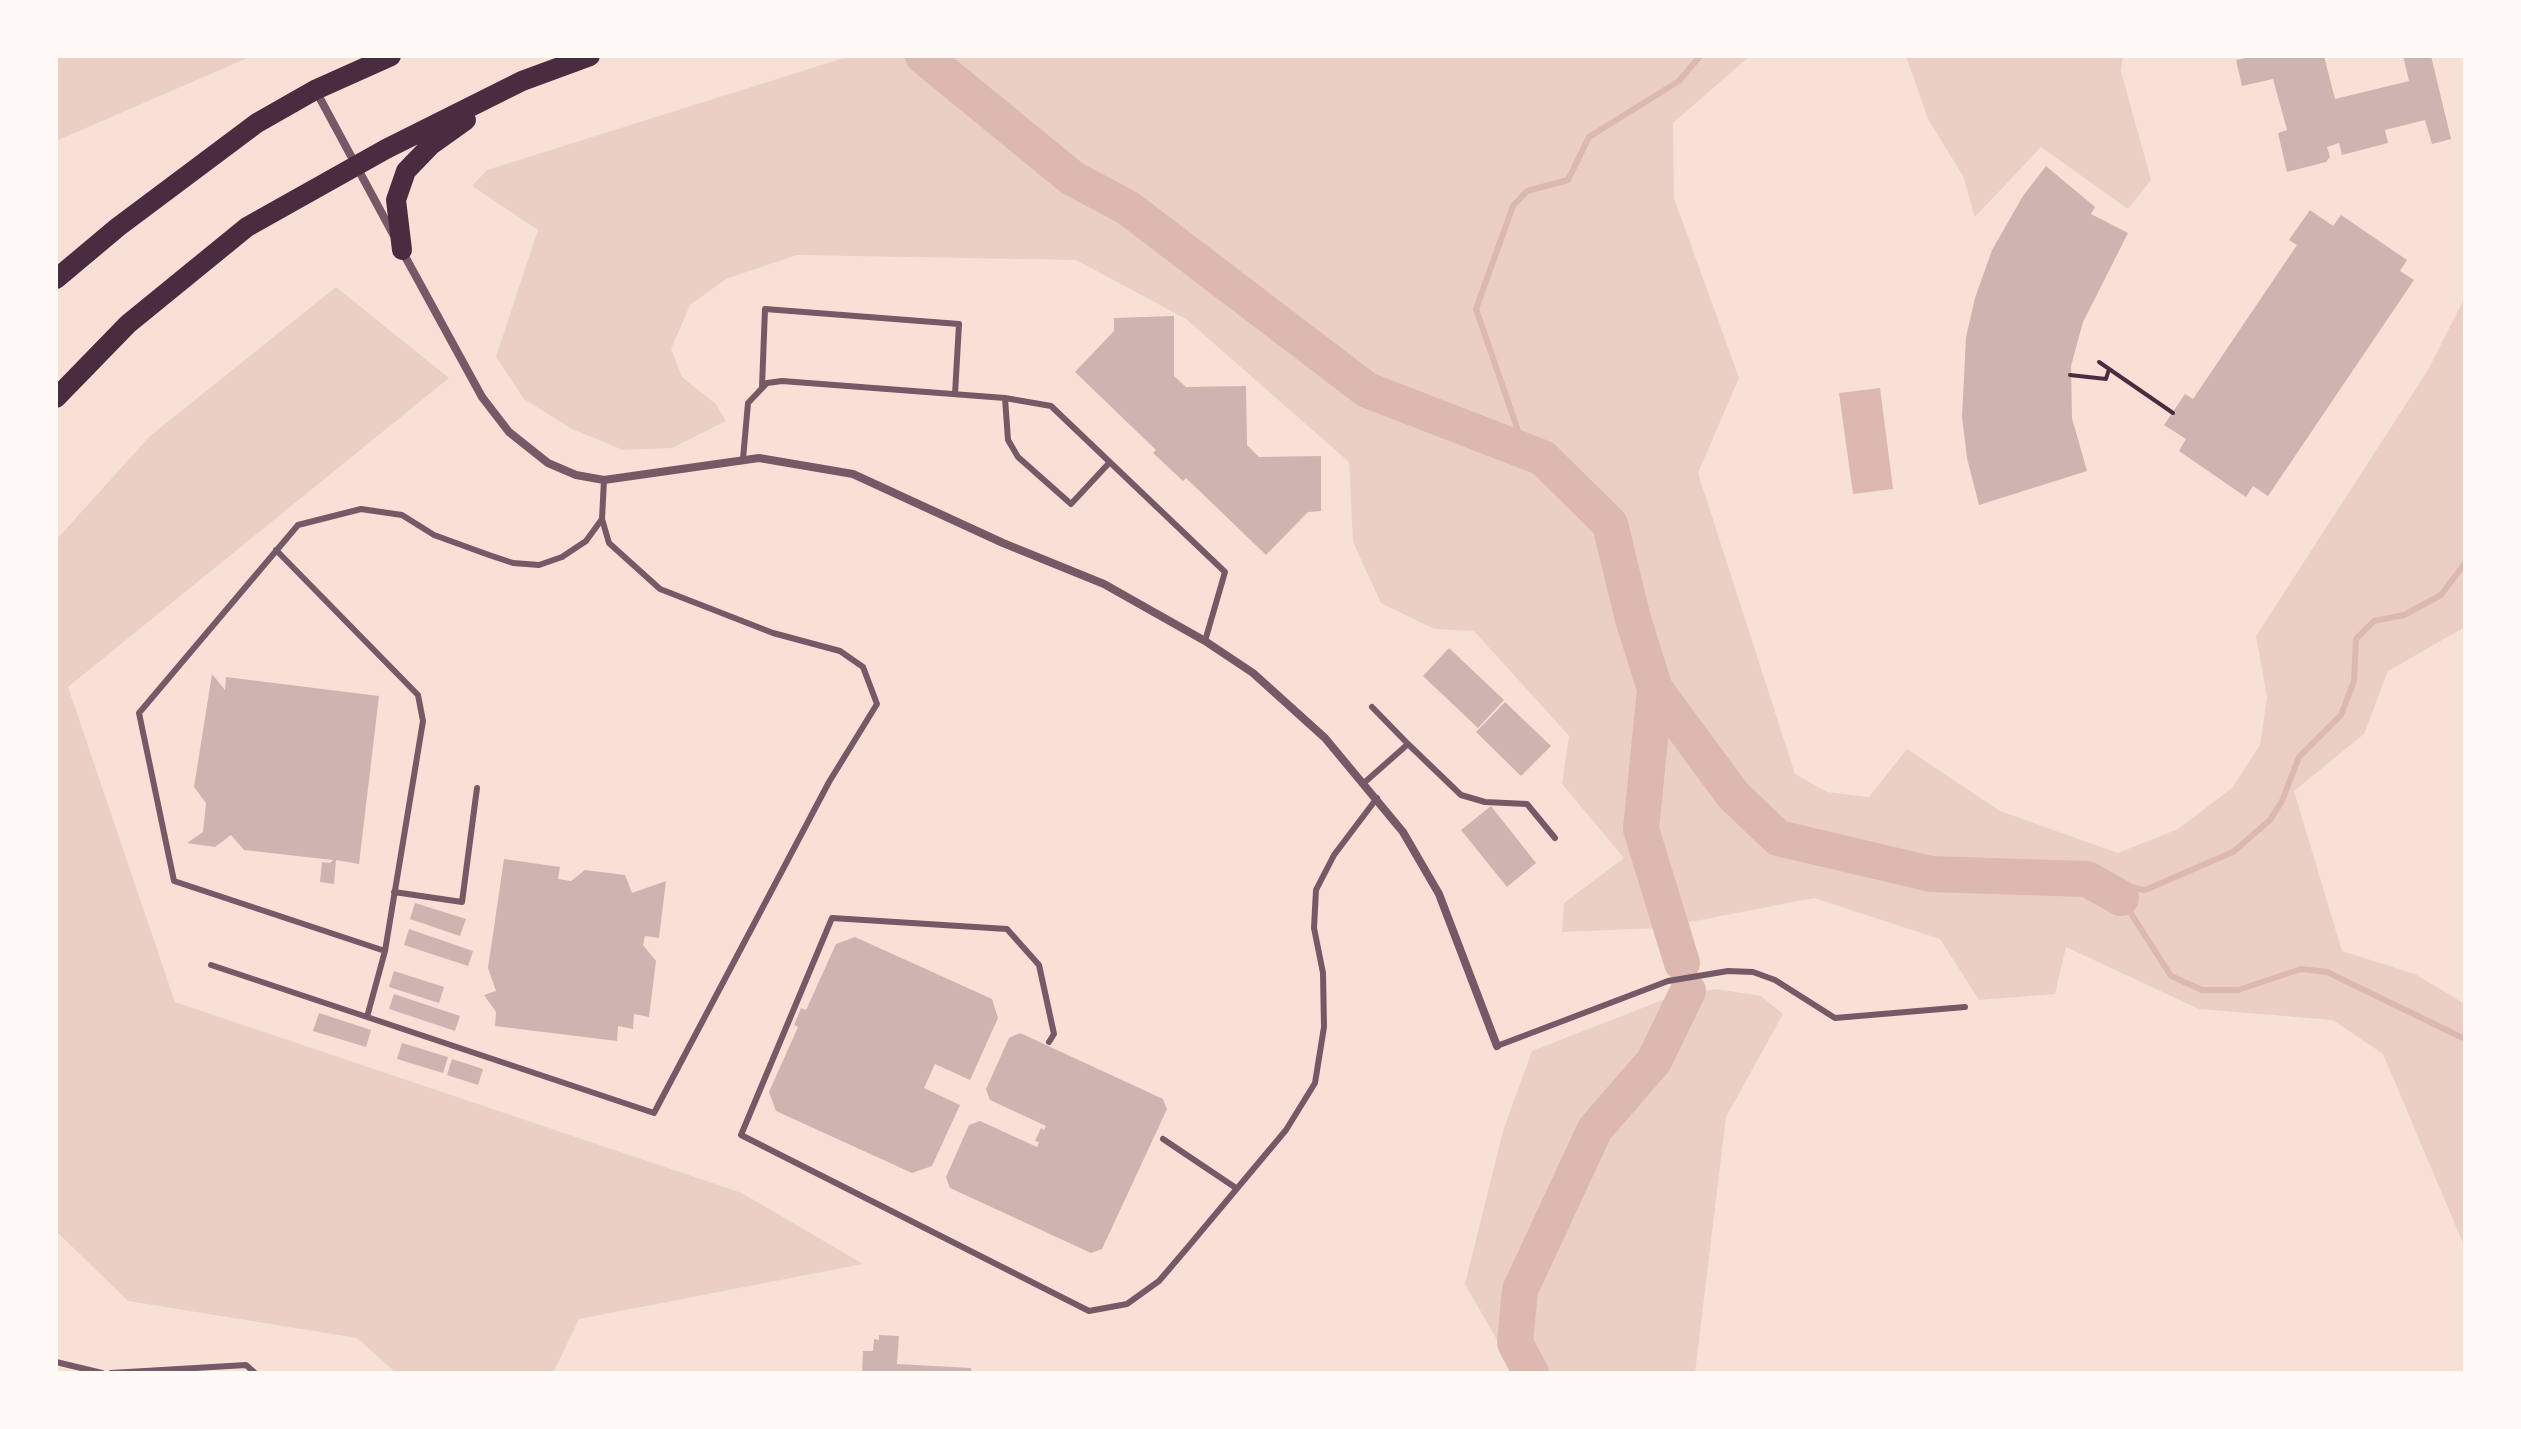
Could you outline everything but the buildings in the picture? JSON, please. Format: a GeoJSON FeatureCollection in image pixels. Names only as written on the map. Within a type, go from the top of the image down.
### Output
{"type":"FeatureCollection","features":[{"type":"Feature","properties":{"kind":"highway"},"geometry":{"type":"LineString","coordinates":[[56,279],[118,227],[257,123],[315,90],[391,56]]}},
{"type":"Feature","properties":{"kind":"highway"},"geometry":{"type":"LineString","coordinates":[[56,398],[128,324],[196,265],[247,227],[357,165],[522,81],[590,56]]}},
{"type":"Feature","properties":{"kind":"highway"},"geometry":{"type":"LineString","coordinates":[[402,250],[396,200],[406,171],[431,145],[522,81]]}},
{"type":"Feature","properties":{"kind":"street"},"geometry":{"type":"LineString","coordinates":[[315,90],[482,397],[509,432],[548,463],[576,475],[604,480],[759,458],[853,474],[1003,543],[1104,584],[1205,641],[1290,703],[1365,782],[1403,832],[1439,894],[1497,1046]]}},
{"type":"Feature","properties":{"kind":"lane"},"geometry":{"type":"LineString","coordinates":[[762,387],[765,309],[959,324],[955,394]]}},
{"type":"Feature","properties":{"kind":"lane"},"geometry":{"type":"LineString","coordinates":[[743,459],[748,403],[762,387],[782,381],[1005,398],[1051,406],[1225,572],[1205,641]]}},
{"type":"Feature","properties":{"kind":"lane"},"geometry":{"type":"LineString","coordinates":[[1005,398],[1008,440],[1018,457],[1071,504],[1110,462]]}},
{"type":"Feature","properties":{"kind":"lane"},"geometry":{"type":"LineString","coordinates":[[211,965],[654,1113],[829,782],[877,704],[863,667],[840,651],[760,628],[660,589],[609,543],[602,519],[604,480]]}},
{"type":"Feature","properties":{"kind":"lane"},"geometry":{"type":"LineString","coordinates":[[385,951],[174,881],[139,713],[298,525],[361,509],[402,515],[434,535],[513,563],[539,565],[562,557],[586,541],[602,519]]}},
{"type":"Feature","properties":{"kind":"lane"},"geometry":{"type":"LineString","coordinates":[[276,550],[418,695],[423,721],[385,951],[367,1017]]}},
{"type":"Feature","properties":{"kind":"lane"},"geometry":{"type":"LineString","coordinates":[[1372,707],[1461,795],[1485,802],[1527,804],[1555,838]]}},
{"type":"Feature","properties":{"kind":"lane"},"geometry":{"type":"LineString","coordinates":[[1365,782],[1408,744]]}},
{"type":"Feature","properties":{"kind":"lane"},"geometry":{"type":"LineString","coordinates":[[394,892],[462,902],[477,788]]}},
{"type":"Feature","properties":{"kind":"lane"},"geometry":{"type":"LineString","coordinates":[[1049,1042],[1054,1034],[1039,965],[1007,929],[832,918],[741,1135],[1089,1311],[1127,1304],[1159,1281],[1286,1130],[1315,1083],[1324,1027],[1323,973],[1314,928],[1316,890],[1334,855],[1377,798]]}},
{"type":"Feature","properties":{"kind":"lane"},"geometry":{"type":"LineString","coordinates":[[1497,1046],[1668,981],[1728,971],[1753,972],[1775,980],[1835,1018],[1965,1007]]}},
{"type":"Feature","properties":{"kind":"lane"},"geometry":{"type":"LineString","coordinates":[[1163,1139],[1236,1188]]}},
{"type":"Feature","properties":{"kind":"lane"},"geometry":{"type":"LineString","coordinates":[[56,1362],[102,1373]]}},
{"type":"Feature","properties":{"kind":"lane"},"geometry":{"type":"LineString","coordinates":[[111,1373],[246,1365],[255,1373]]}},
{"type":"Feature","properties":{"kind":"path"},"geometry":{"type":"LineString","coordinates":[[2099,362],[2173,413]]}},
{"type":"Feature","properties":{"kind":"path"},"geometry":{"type":"LineString","coordinates":[[2070,375],[2106,379],[2109,369]]}},
{"type":"Feature","properties":{"kind":"shaded area"},"geometry":{"type":"Polygon","coordinates":[[[56,56],[252,56],[56,141],[56,56]]]}},
{"type":"Feature","properties":{"kind":"shaded area"},"geometry":{"type":"Polygon","coordinates":[[[850,56],[1750,56],[1673,123],[1674,198],[1739,378],[1698,473],[1795,774],[1827,792],[1869,797],[1907,749],[2000,811],[2118,853],[2178,829],[2232,788],[2260,745],[2267,697],[2256,636],[2428,370],[2465,297],[2465,627],[2388,671],[2364,734],[2294,791],[2342,951],[2415,974],[2465,1004],[2465,1248],[2383,1054],[2333,1020],[2199,1009],[2066,947],[2055,994],[1979,1000],[1940,939],[1814,898],[1659,928],[1562,932],[1564,903],[1624,858],[1562,784],[1569,736],[1474,631],[1434,629],[1381,603],[1353,542],[1349,462],[1186,319],[1076,260],[797,255],[726,279],[690,305],[671,349],[682,377],[716,404],[726,421],[672,448],[623,450],[572,429],[524,399],[496,357],[538,230],[472,186],[487,170],[850,56]]]}},
{"type":"Feature","properties":{"kind":"shaded area"},"geometry":{"type":"Polygon","coordinates":[[[1906,56],[2123,56],[2121,71],[2151,180],[2128,209],[2041,147],[1975,217],[1963,176],[1928,119],[1906,56]]]}},
{"type":"Feature","properties":{"kind":"shaded area"},"geometry":{"type":"Polygon","coordinates":[[[336,287],[449,378],[68,687],[175,1002],[742,1193],[863,1264],[579,1319],[553,1373],[396,1373],[357,1338],[128,1301],[56,1231],[56,540],[150,436],[336,287]]]}},
{"type":"Feature","properties":{"kind":"shaded area"},"geometry":{"type":"Polygon","coordinates":[[[1880,388],[1893,489],[1853,494],[1839,393],[1880,388]]]}},
{"type":"Feature","properties":{"kind":"shaded area"},"geometry":{"type":"Polygon","coordinates":[[[1717,989],[1761,996],[1783,1014],[1726,1117],[1695,1373],[1516,1373],[1465,1284],[1503,1131],[1532,1051],[1673,996],[1717,989]]]}},
{"type":"Feature","properties":{"kind":"waterway"},"geometry":{"type":"LineString","coordinates":[[923,56],[1072,178],[1128,208],[1367,390],[1543,458],[1610,524],[1633,619],[1655,689],[1641,829],[1682,963]]}},
{"type":"Feature","properties":{"kind":"waterway"},"geometry":{"type":"LineString","coordinates":[[1525,451],[1476,309],[1513,206],[1527,191],[1568,180],[1589,137],[1679,81],[1700,56]]}},
{"type":"Feature","properties":{"kind":"waterway"},"geometry":{"type":"LineString","coordinates":[[2087,879],[2145,890],[2233,852],[2270,820],[2282,801],[2299,757],[2341,715],[2354,681],[2356,639],[2374,621],[2404,615],[2441,595],[2465,563]]}},
{"type":"Feature","properties":{"kind":"waterway"},"geometry":{"type":"LineString","coordinates":[[1655,689],[1733,795],[1778,838],[1931,874],[2087,879],[2121,898]]}},
{"type":"Feature","properties":{"kind":"waterway"},"geometry":{"type":"LineString","coordinates":[[2121,898],[2171,976],[2202,990],[2238,990],[2301,969],[2327,972],[2465,1039]]}},
{"type":"Feature","properties":{"kind":"waterway"},"geometry":{"type":"LineString","coordinates":[[1531,1373],[1515,1343],[1520,1290],[1595,1129],[1654,1061],[1688,991]]}}]}
